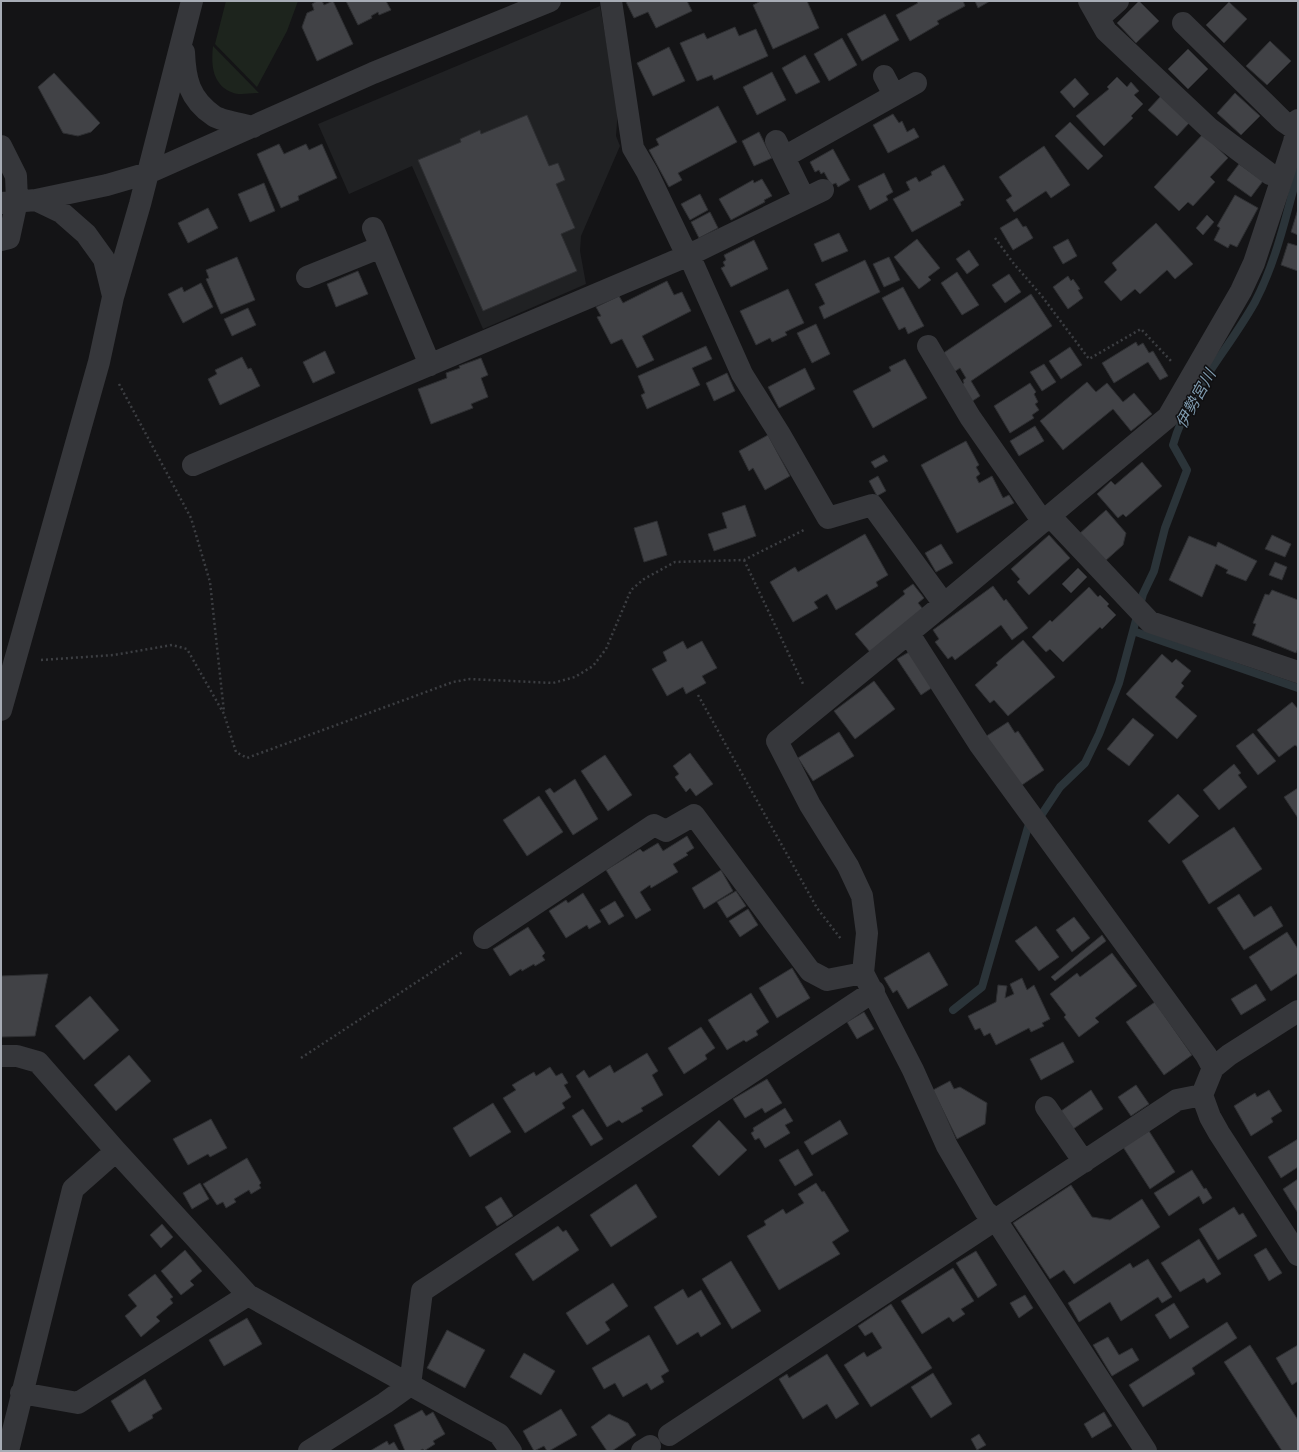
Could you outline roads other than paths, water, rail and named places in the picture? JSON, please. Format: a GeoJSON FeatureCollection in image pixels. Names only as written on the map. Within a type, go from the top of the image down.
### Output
{"type":"FeatureCollection","features":[{"type":"Feature","properties":{"kind":"street"},"geometry":{"type":"LineString","coordinates":[[1,710],[99,362],[114,297],[148,173],[192,1]]}},
{"type":"Feature","properties":{"kind":"street"},"geometry":{"type":"LineString","coordinates":[[18,202],[107,185],[148,173],[373,73],[550,1]]}},
{"type":"Feature","properties":{"kind":"street"},"geometry":{"type":"LineString","coordinates":[[611,1],[633,148],[647,172],[682,245],[689,255],[742,374],[779,432],[828,518],[872,505],[944,604]]}},
{"type":"Feature","properties":{"kind":"street"},"geometry":{"type":"LineString","coordinates":[[1118,1],[1094,9],[1106,30],[1209,128],[1270,174],[1282,177]]}},
{"type":"Feature","properties":{"kind":"street"},"geometry":{"type":"LineString","coordinates":[[1146,1451],[996,1220],[985,1211],[947,1146],[913,1070],[867,974],[867,933],[862,896],[848,866],[810,805],[777,741],[909,634],[1168,416],[1189,380],[1254,263],[1296,133],[1183,23]]}},
{"type":"Feature","properties":{"kind":"street"},"geometry":{"type":"LineString","coordinates":[[184,32],[185,76],[190,90],[202,106],[215,117],[253,127]]}},
{"type":"Feature","properties":{"kind":"street"},"geometry":{"type":"LineString","coordinates":[[884,76],[894,95]]}},
{"type":"Feature","properties":{"kind":"street"},"geometry":{"type":"LineString","coordinates":[[192,465],[689,255],[813,194],[780,149],[916,83]]}},
{"type":"Feature","properties":{"kind":"street"},"geometry":{"type":"LineString","coordinates":[[1,146],[16,176],[18,202],[5,239]]}},
{"type":"Feature","properties":{"kind":"street"},"geometry":{"type":"LineString","coordinates":[[18,202],[61,212],[86,234],[104,259],[114,297]]}},
{"type":"Feature","properties":{"kind":"street"},"geometry":{"type":"LineString","coordinates":[[307,277],[377,238],[430,365]]}},
{"type":"Feature","properties":{"kind":"street"},"geometry":{"type":"LineString","coordinates":[[928,346],[970,417],[1047,519],[1150,622],[1298,672]]}},
{"type":"Feature","properties":{"kind":"street"},"geometry":{"type":"LineString","coordinates":[[909,634],[980,745],[1206,1055],[1213,1068]]}},
{"type":"Feature","properties":{"kind":"street"},"geometry":{"type":"LineString","coordinates":[[484,938],[654,825],[666,831],[694,815],[810,971],[827,980],[867,974]]}},
{"type":"Feature","properties":{"kind":"street"},"geometry":{"type":"LineString","coordinates":[[308,1451],[385,1403],[410,1385],[422,1291],[867,974]]}},
{"type":"Feature","properties":{"kind":"street"},"geometry":{"type":"LineString","coordinates":[[1298,1011],[1229,1055],[1213,1068],[1202,1095],[1210,1117],[1219,1133],[1298,1256]]}},
{"type":"Feature","properties":{"kind":"street"},"geometry":{"type":"LineString","coordinates":[[1,1056],[17,1056],[38,1062],[116,1151],[248,1295],[499,1434],[511,1451]]}},
{"type":"Feature","properties":{"kind":"street"},"geometry":{"type":"LineString","coordinates":[[669,1435],[1177,1100],[1202,1095]]}},
{"type":"Feature","properties":{"kind":"street"},"geometry":{"type":"LineString","coordinates":[[1046,1107],[1084,1162]]}},
{"type":"Feature","properties":{"kind":"street"},"geometry":{"type":"LineString","coordinates":[[8,1451],[21,1393],[73,1189],[116,1151]]}},
{"type":"Feature","properties":{"kind":"street"},"geometry":{"type":"LineString","coordinates":[[21,1393],[78,1403],[248,1295]]}},
{"type":"Feature","properties":{"kind":"waterway","name":"伊勢宮川"},"geometry":{"type":"LineString","coordinates":[[1042,814],[1060,787],[1085,763],[1099,734],[1119,683],[1143,594],[1154,571],[1165,528],[1187,470],[1173,445],[1188,407],[1245,319],[1262,287],[1275,255],[1298,172]]}},
{"type":"Feature","properties":{"kind":"waterway"},"geometry":{"type":"LineString","coordinates":[[1133,631],[1298,688]]}},
{"type":"Feature","properties":{"kind":"waterway"},"geometry":{"type":"LineString","coordinates":[[953,1010],[982,987],[1028,827]]}}]}
